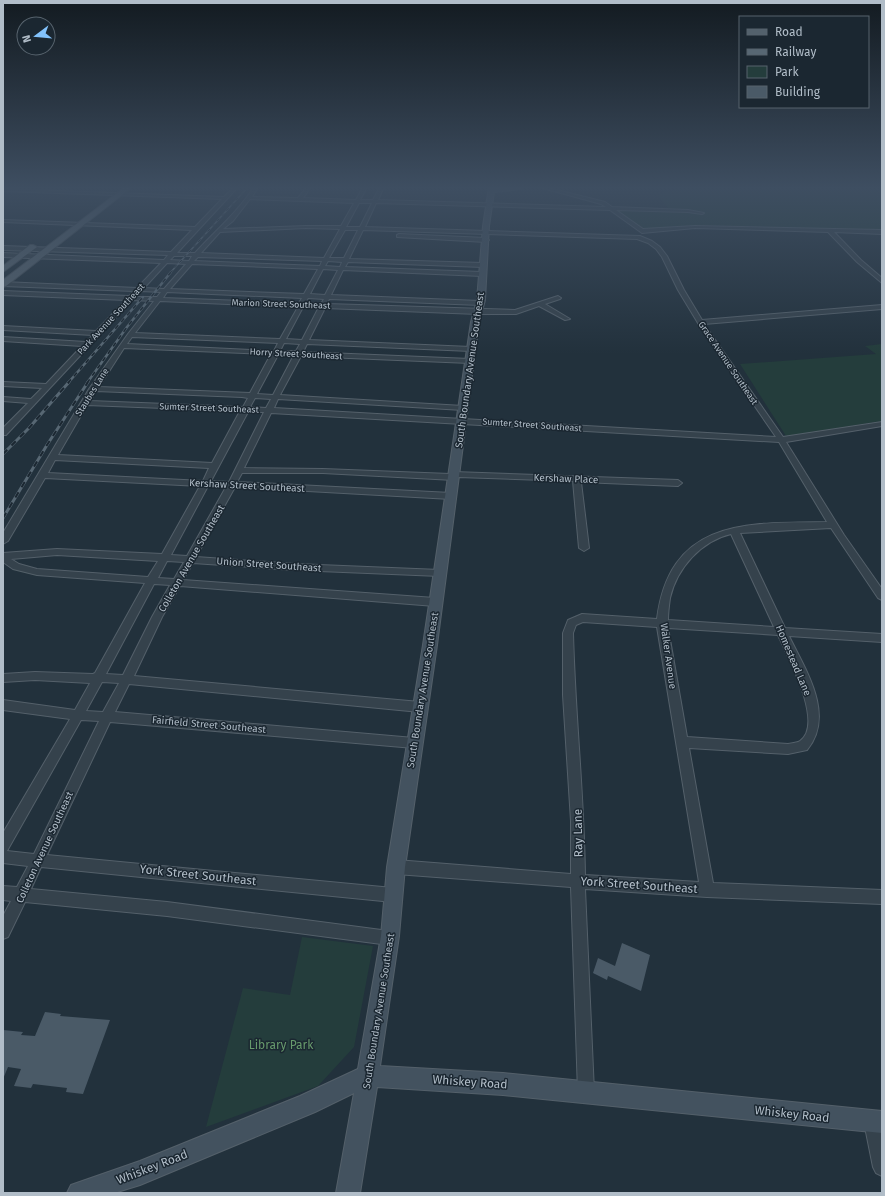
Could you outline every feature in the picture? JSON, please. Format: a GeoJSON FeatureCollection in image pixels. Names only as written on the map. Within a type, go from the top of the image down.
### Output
{"type":"FeatureCollection","features":[{"type":"Feature","properties":{"kind":"main road"},"geometry":{"type":"LineString","coordinates":[[3,270],[40,243]]}},
{"type":"Feature","properties":{"kind":"main road"},"geometry":{"type":"LineString","coordinates":[[3,284],[56,243]]}},
{"type":"Feature","properties":{"kind":"street","name":"Park Avenue Southeast"},"geometry":{"type":"LineString","coordinates":[[3,433],[183,243]]}},
{"type":"Feature","properties":{"kind":"street"},"geometry":{"type":"LineString","coordinates":[[197,254],[209,243]]}},
{"type":"Feature","properties":{"kind":"street","name":"Colleton Avenue Southeast"},"geometry":{"type":"LineString","coordinates":[[3,846],[78,715],[150,581],[206,483],[244,409],[253,396],[334,243]]}},
{"type":"Feature","properties":{"kind":"street","name":"Colleton Avenue Southeast"},"geometry":{"type":"LineString","coordinates":[[3,932],[107,716],[157,617],[192,558],[232,484],[305,342],[343,264],[355,243]]}},
{"type":"Feature","properties":{"kind":"street","name":"South Boundary Avenue Southeast"},"geometry":{"type":"LineString","coordinates":[[348,1193],[389,938],[396,866],[440,573],[470,355],[479,307],[485,243]]}},
{"type":"Feature","properties":{"kind":"street","name":"Grace Avenue Southeast"},"geometry":{"type":"LineString","coordinates":[[651,243],[662,253],[681,290],[701,322],[781,440],[833,525],[882,596]]}},
{"type":"Feature","properties":{"kind":"street"},"geometry":{"type":"LineString","coordinates":[[841,243],[882,281]]}},
{"type":"Feature","properties":{"kind":"street"},"geometry":{"type":"LineString","coordinates":[[3,248],[326,259],[343,264],[483,269]]}},
{"type":"Feature","properties":{"kind":"street"},"geometry":{"type":"LineString","coordinates":[[66,257],[75,250]]}},
{"type":"Feature","properties":{"kind":"street","name":"Staubes Lane"},"geometry":{"type":"LineString","coordinates":[[3,541],[93,389],[130,335],[192,262],[197,254]]}},
{"type":"Feature","properties":{"kind":"street"},"geometry":{"type":"LineString","coordinates":[[3,255],[321,268],[343,264],[483,269]]}},
{"type":"Feature","properties":{"kind":"street"},"geometry":{"type":"LineString","coordinates":[[241,264],[260,257]]}},
{"type":"Feature","properties":{"kind":"street","name":"Marion Street Southeast"},"geometry":{"type":"LineString","coordinates":[[3,284],[306,296],[325,301],[479,307]]}},
{"type":"Feature","properties":{"kind":"street"},"geometry":{"type":"LineString","coordinates":[[79,296],[88,287]]}},
{"type":"Feature","properties":{"kind":"street","name":"Marion Street Southeast"},"geometry":{"type":"LineString","coordinates":[[3,293],[302,305],[325,301],[479,307],[516,312],[558,298]]}},
{"type":"Feature","properties":{"kind":"street"},"geometry":{"type":"LineString","coordinates":[[540,304],[567,319]]}},
{"type":"Feature","properties":{"kind":"street"},"geometry":{"type":"LineString","coordinates":[[701,322],[882,307]]}},
{"type":"Feature","properties":{"kind":"street"},"geometry":{"type":"LineString","coordinates":[[3,328],[98,333]]}},
{"type":"Feature","properties":{"kind":"street","name":"Horry Street Southeast"},"geometry":{"type":"LineString","coordinates":[[130,335],[305,342],[470,355]]}},
{"type":"Feature","properties":{"kind":"street"},"geometry":{"type":"LineString","coordinates":[[3,339],[87,344]]}},
{"type":"Feature","properties":{"kind":"street","name":"Horry Street Southeast"},"geometry":{"type":"LineString","coordinates":[[123,346],[275,353],[470,355]]}},
{"type":"Feature","properties":{"kind":"street"},"geometry":{"type":"LineString","coordinates":[[3,384],[47,386]]}},
{"type":"Feature","properties":{"kind":"street","name":"Sumter Street Southeast"},"geometry":{"type":"LineString","coordinates":[[93,389],[253,396],[462,415],[781,440],[882,424]]}},
{"type":"Feature","properties":{"kind":"street"},"geometry":{"type":"LineString","coordinates":[[3,399],[34,401]]}},
{"type":"Feature","properties":{"kind":"street","name":"Sumter Street Southeast"},"geometry":{"type":"LineString","coordinates":[[85,403],[462,415]]}},
{"type":"Feature","properties":{"kind":"street","name":"Kershaw Street Southeast"},"geometry":{"type":"LineString","coordinates":[[52,457],[214,466]]}},
{"type":"Feature","properties":{"kind":"street","name":"Kershaw Street Southeast"},"geometry":{"type":"LineString","coordinates":[[238,470],[454,475]]}},
{"type":"Feature","properties":{"kind":"street","name":"Kershaw Street Southeast"},"geometry":{"type":"LineString","coordinates":[[42,475],[451,496]]}},
{"type":"Feature","properties":{"kind":"street","name":"Kershaw Place"},"geometry":{"type":"LineString","coordinates":[[454,475],[678,483]]}},
{"type":"Feature","properties":{"kind":"street"},"geometry":{"type":"LineString","coordinates":[[577,479],[584,548]]}},
{"type":"Feature","properties":{"kind":"street","name":"Walker Avenue"},"geometry":{"type":"LineString","coordinates":[[707,890],[662,623],[667,591],[685,558],[706,540],[715,535],[734,530],[757,527],[833,525]]}},
{"type":"Feature","properties":{"kind":"street","name":"Homestead Lane"},"geometry":{"type":"LineString","coordinates":[[682,742],[788,749],[798,748],[806,744],[813,730],[814,710],[808,688],[734,530]]}},
{"type":"Feature","properties":{"kind":"street","name":"Union Street Southeast"},"geometry":{"type":"LineString","coordinates":[[3,557],[57,552],[192,558],[295,567],[440,573]]}},
{"type":"Feature","properties":{"kind":"street","name":"Union Street Southeast"},"geometry":{"type":"LineString","coordinates":[[3,557],[16,567],[37,572],[435,602]]}},
{"type":"Feature","properties":{"kind":"street","name":"Ray Lane"},"geometry":{"type":"LineString","coordinates":[[586,1092],[578,881],[578,821],[569,695],[568,633],[572,623],[582,618],[662,623]]}},
{"type":"Feature","properties":{"kind":"street"},"geometry":{"type":"LineString","coordinates":[[662,623],[882,638]]}},
{"type":"Feature","properties":{"kind":"street"},"geometry":{"type":"LineString","coordinates":[[3,678],[35,676],[126,679],[420,707]]}},
{"type":"Feature","properties":{"kind":"street","name":"Fairfield Street Southeast"},"geometry":{"type":"LineString","coordinates":[[3,706],[78,715],[107,716],[414,743]]}},
{"type":"Feature","properties":{"kind":"street","name":"York Street Southeast"},"geometry":{"type":"LineString","coordinates":[[3,857],[393,895]]}},
{"type":"Feature","properties":{"kind":"street","name":"York Street Southeast"},"geometry":{"type":"LineString","coordinates":[[396,866],[707,890],[882,897]]}},
{"type":"Feature","properties":{"kind":"street"},"geometry":{"type":"LineString","coordinates":[[3,893],[167,909],[389,938]]}},
{"type":"Feature","properties":{"kind":"street","name":"Whiskey Road"},"geometry":{"type":"LineString","coordinates":[[79,1193],[153,1168],[307,1104],[368,1076],[503,1084],[878,1122]]}},
{"type":"Feature","properties":{"kind":"street"},"geometry":{"type":"LineString","coordinates":[[878,1122],[882,1167]]}},
{"type":"Feature","properties":{"kind":"green space"},"geometry":{"type":"Polygon","coordinates":[[[882,344],[882,421],[786,436],[740,364],[876,354],[865,346],[882,344]]]}},
{"type":"Feature","properties":{"kind":"green space","name":"Library Park"},"geometry":{"type":"Polygon","coordinates":[[[302,937],[373,946],[354,1047],[318,1086],[206,1127],[243,988],[290,995],[302,937]]]}},
{"type":"Feature","properties":{"kind":"building"},"geometry":{"type":"Polygon","coordinates":[[[622,943],[650,955],[641,991],[608,976],[607,980],[593,973],[598,958],[615,966],[622,943]]]}},
{"type":"Feature","properties":{"kind":"building"},"geometry":{"type":"Polygon","coordinates":[[[45,1012],[61,1014],[60,1016],[110,1020],[83,1094],[66,1092],[67,1088],[33,1084],[31,1088],[14,1086],[21,1069],[8,1067],[3,1079],[3,1030],[23,1032],[21,1035],[35,1036],[45,1012]]]}},
{"type":"Feature","properties":{"kind":"railway"},"geometry":{"type":"LineString","coordinates":[[170,273],[197,243]]}},
{"type":"Feature","properties":{"kind":"railway"},"geometry":{"type":"LineString","coordinates":[[87,383],[127,327],[171,272]]}},
{"type":"Feature","properties":{"kind":"railway"},"geometry":{"type":"LineString","coordinates":[[68,383],[143,297]]}},
{"type":"Feature","properties":{"kind":"railway"},"geometry":{"type":"LineString","coordinates":[[3,454],[29,428],[69,382]]}},
{"type":"Feature","properties":{"kind":"railway"},"geometry":{"type":"LineString","coordinates":[[3,518],[47,445],[88,382]]}}]}
